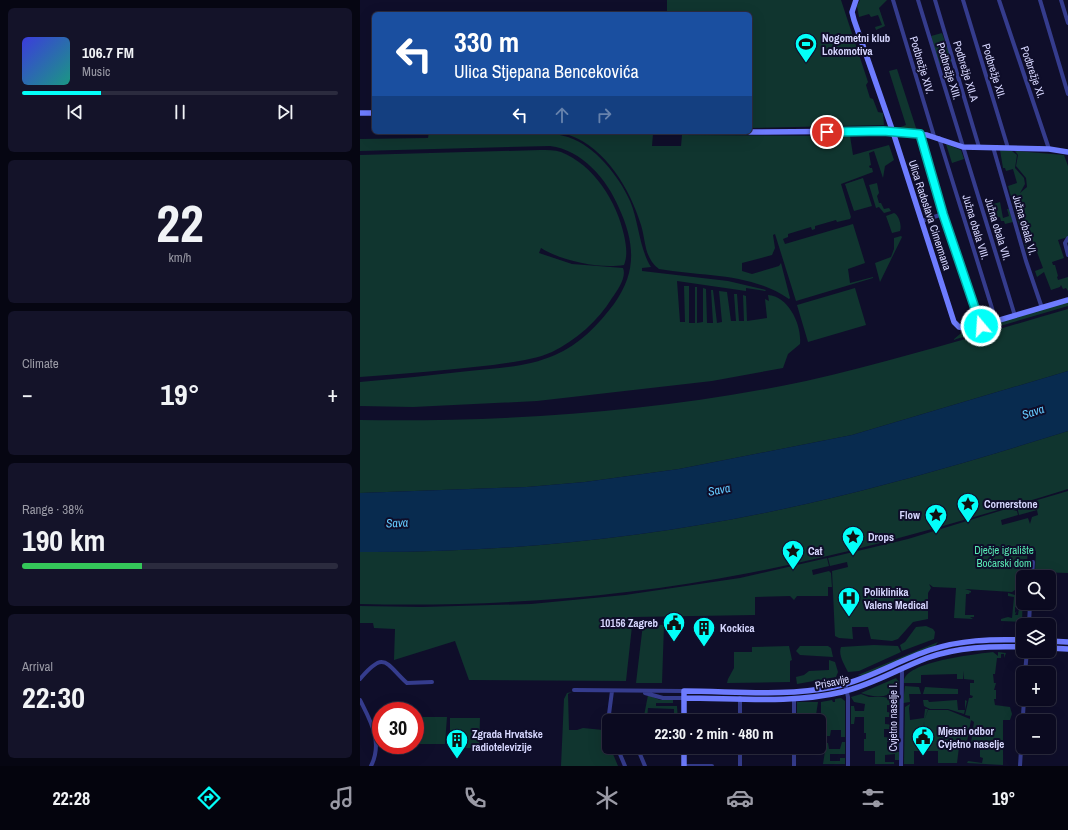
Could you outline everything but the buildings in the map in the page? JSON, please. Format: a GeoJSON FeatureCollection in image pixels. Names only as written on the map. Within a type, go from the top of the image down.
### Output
{"type":"FeatureCollection","features":[{"type":"Feature","properties":{"kind":"street","name":"Ulica Radoslava Cimermana"},"geometry":{"type":"LineString","coordinates":[[856,0],[853,10],[854,20],[893,132],[954,322],[959,327],[966,329],[981,326],[1068,300]]}},
{"type":"Feature","properties":{"kind":"street","name":"Podbrežje XIV."},"geometry":{"type":"LineString","coordinates":[[893,0],[936,137]]}},
{"type":"Feature","properties":{"kind":"street","name":"Podbrežje XIII."},"geometry":{"type":"LineString","coordinates":[[918,0],[963,147]]}},
{"type":"Feature","properties":{"kind":"street","name":"Podbrežje XII.A"},"geometry":{"type":"LineString","coordinates":[[935,0],[979,147]]}},
{"type":"Feature","properties":{"kind":"street","name":"Podbrežje XII."},"geometry":{"type":"LineString","coordinates":[[963,0],[1008,148]]}},
{"type":"Feature","properties":{"kind":"street","name":"Podbrežje XI."},"geometry":{"type":"LineString","coordinates":[[999,0],[1049,149]]}},
{"type":"Feature","properties":{"kind":"street"},"geometry":{"type":"LineString","coordinates":[[1040,0],[1068,94]]}},
{"type":"Feature","properties":{"kind":"street"},"geometry":{"type":"LineString","coordinates":[[1061,0],[1068,23]]}},
{"type":"Feature","properties":{"kind":"street"},"geometry":{"type":"LineString","coordinates":[[360,113],[372,113]]}},
{"type":"Feature","properties":{"kind":"street"},"geometry":{"type":"LineString","coordinates":[[752,132],[893,132],[936,137],[963,147],[1049,149],[1068,152]]}},
{"type":"Feature","properties":{"kind":"street"},"geometry":{"type":"LineString","coordinates":[[920,134],[943,214],[981,326]]}},
{"type":"Feature","properties":{"kind":"street","name":"Južna obala VIII."},"geometry":{"type":"LineString","coordinates":[[936,137],[996,321]]}},
{"type":"Feature","properties":{"kind":"street","name":"Južna obala VII."},"geometry":{"type":"LineString","coordinates":[[963,147],[1016,316]]}},
{"type":"Feature","properties":{"kind":"street","name":"Južna obala VI."},"geometry":{"type":"LineString","coordinates":[[993,147],[1026,261],[1042,308]]}},
{"type":"Feature","properties":{"kind":"street"},"geometry":{"type":"LineString","coordinates":[[922,221],[943,214]]}},
{"type":"Feature","properties":{"kind":"street"},"geometry":{"type":"LineString","coordinates":[[1068,238],[1065,243],[1068,256]]}},
{"type":"Feature","properties":{"kind":"street"},"geometry":{"type":"LineString","coordinates":[[1032,570],[1033,562]]}},
{"type":"Feature","properties":{"kind":"street","name":"Prisavlje"},"geometry":{"type":"LineString","coordinates":[[574,690],[794,691],[817,689],[845,684],[942,647],[981,640],[1016,640]]}},
{"type":"Feature","properties":{"kind":"street"},"geometry":{"type":"LineString","coordinates":[[1056,641],[1068,642]]}},
{"type":"Feature","properties":{"kind":"street","name":"Prisavlje"},"geometry":{"type":"LineString","coordinates":[[639,691],[660,698],[794,698],[819,696],[846,691],[933,656],[958,650],[984,647],[1016,647]]}},
{"type":"Feature","properties":{"kind":"street"},"geometry":{"type":"LineString","coordinates":[[1056,648],[1068,649]]}},
{"type":"Feature","properties":{"kind":"street"},"geometry":{"type":"LineString","coordinates":[[360,679],[373,665],[384,662],[390,664],[407,684],[432,682]]}},
{"type":"Feature","properties":{"kind":"street","name":"Cvjetno naselje I."},"geometry":{"type":"LineString","coordinates":[[902,669],[902,766]]}},
{"type":"Feature","properties":{"kind":"street"},"geometry":{"type":"LineString","coordinates":[[845,684],[848,766]]}},
{"type":"Feature","properties":{"kind":"street"},"geometry":{"type":"LineString","coordinates":[[609,714],[612,691]]}},
{"type":"Feature","properties":{"kind":"street"},"geometry":{"type":"LineString","coordinates":[[684,691],[685,714]]}},
{"type":"Feature","properties":{"kind":"street"},"geometry":{"type":"LineString","coordinates":[[740,698],[740,714]]}},
{"type":"Feature","properties":{"kind":"street"},"geometry":{"type":"LineString","coordinates":[[794,698],[794,714]]}},
{"type":"Feature","properties":{"kind":"street"},"geometry":{"type":"LineString","coordinates":[[360,700],[374,727],[376,738],[376,749],[371,766]]}},
{"type":"Feature","properties":{"kind":"street"},"geometry":{"type":"LineString","coordinates":[[1020,766],[1024,706]]}},
{"type":"Feature","properties":{"kind":"street"},"geometry":{"type":"LineString","coordinates":[[620,754],[625,766]]}},
{"type":"Feature","properties":{"kind":"street"},"geometry":{"type":"LineString","coordinates":[[640,754],[645,766]]}},
{"type":"Feature","properties":{"kind":"street"},"geometry":{"type":"LineString","coordinates":[[684,754],[684,766],[712,766]]}},
{"type":"Feature","properties":{"kind":"street"},"geometry":{"type":"LineString","coordinates":[[740,754],[740,766]]}},
{"type":"Feature","properties":{"kind":"street"},"geometry":{"type":"LineString","coordinates":[[794,754],[794,766]]}},
{"type":"Feature","properties":{"kind":"green space","name":"Nogometni klub Lokomotiva"},"geometry":{"type":"Polygon","coordinates":[[[667,0],[841,0],[868,82],[866,85],[870,98],[873,99],[878,112],[883,113],[884,125],[752,128],[752,12],[667,12],[667,0]]]}},
{"type":"Feature","properties":{"kind":"green space"},"geometry":{"type":"Polygon","coordinates":[[[860,0],[887,0],[879,8],[885,26],[876,30],[875,27],[882,25],[878,15],[871,17],[869,14],[859,17],[857,6],[860,0]]]}},
{"type":"Feature","properties":{"kind":"green space"},"geometry":{"type":"Polygon","coordinates":[[[942,33],[952,61],[939,65],[931,36],[942,33]]]}},
{"type":"Feature","properties":{"kind":"green space"},"geometry":{"type":"Polygon","coordinates":[[[897,69],[917,131],[899,130],[898,128],[906,125],[889,71],[897,69]]]}},
{"type":"Feature","properties":{"kind":"green space"},"geometry":{"type":"Polygon","coordinates":[[[429,134],[554,134],[578,141],[588,147],[613,172],[630,201],[641,243],[651,267],[642,268],[642,271],[728,281],[766,290],[746,288],[746,291],[677,281],[680,322],[685,322],[684,286],[689,286],[689,323],[695,323],[695,287],[697,287],[697,323],[703,322],[703,288],[706,289],[707,323],[713,323],[711,290],[713,290],[717,323],[722,322],[719,291],[727,292],[731,321],[736,321],[734,294],[737,294],[739,321],[744,321],[743,295],[746,296],[747,321],[767,318],[765,299],[769,301],[768,295],[782,301],[793,313],[799,329],[800,344],[788,354],[783,368],[712,381],[537,401],[413,407],[360,406],[360,382],[512,366],[545,359],[564,351],[588,334],[608,312],[621,292],[627,280],[630,269],[631,245],[624,221],[614,197],[608,187],[592,168],[573,153],[550,146],[360,151],[360,139],[428,138],[429,134]]]}},
{"type":"Feature","properties":{"kind":"green space"},"geometry":{"type":"Polygon","coordinates":[[[565,134],[653,134],[652,146],[681,146],[682,135],[850,136],[853,155],[889,145],[894,160],[885,166],[883,178],[874,151],[869,153],[871,165],[869,166],[872,168],[873,172],[841,184],[851,217],[850,219],[837,222],[836,220],[815,226],[815,229],[812,230],[811,227],[788,234],[788,237],[783,239],[785,244],[853,224],[865,263],[848,269],[850,283],[873,278],[796,301],[775,234],[773,235],[775,248],[772,255],[742,263],[742,271],[752,274],[779,266],[781,263],[789,299],[774,290],[742,280],[659,269],[654,265],[648,254],[636,211],[615,171],[594,149],[565,134]]]}},
{"type":"Feature","properties":{"kind":"green space"},"geometry":{"type":"Polygon","coordinates":[[[946,144],[961,150],[964,159],[952,163],[946,144]]]}},
{"type":"Feature","properties":{"kind":"green space"},"geometry":{"type":"Polygon","coordinates":[[[554,150],[561,152],[584,166],[594,175],[610,198],[621,222],[626,250],[624,265],[604,266],[581,263],[559,257],[541,248],[539,253],[572,264],[623,268],[624,276],[621,284],[600,314],[586,329],[570,342],[552,352],[538,357],[493,365],[360,377],[360,155],[554,150]]]}},
{"type":"Feature","properties":{"kind":"green space"},"geometry":{"type":"Polygon","coordinates":[[[1000,150],[1012,151],[1017,155],[1015,168],[1024,178],[1025,184],[1020,193],[1027,187],[1026,178],[1016,166],[1018,155],[1015,151],[1064,155],[1068,166],[1068,237],[1058,240],[1064,258],[1052,262],[1053,265],[1055,265],[1058,280],[1068,277],[1068,291],[1066,288],[1063,289],[1061,285],[1060,287],[1051,290],[1044,272],[1037,277],[1035,271],[1043,268],[1037,252],[1028,255],[1025,247],[1029,246],[1029,253],[1035,251],[1032,239],[1029,240],[1028,237],[1031,236],[1028,227],[1024,229],[1028,240],[1026,241],[1027,245],[1025,246],[1008,186],[1017,183],[1013,169],[1006,171],[1005,168],[1003,168],[1000,150]]]}},
{"type":"Feature","properties":{"kind":"green space"},"geometry":{"type":"Polygon","coordinates":[[[863,178],[872,206],[854,211],[845,184],[863,178]]]}},
{"type":"Feature","properties":{"kind":"green space"},"geometry":{"type":"Polygon","coordinates":[[[877,183],[879,193],[877,196],[879,203],[881,203],[884,209],[889,208],[891,211],[884,213],[879,207],[876,208],[869,185],[877,183]]]}},
{"type":"Feature","properties":{"kind":"green space"},"geometry":{"type":"Polygon","coordinates":[[[1000,202],[1003,218],[1009,216],[1007,209],[1009,209],[1013,222],[1005,224],[1004,221],[1001,221],[1000,217],[991,220],[990,216],[997,214],[995,206],[988,208],[987,206],[1000,202]]]}},
{"type":"Feature","properties":{"kind":"green space"},"geometry":{"type":"Polygon","coordinates":[[[894,213],[899,218],[901,229],[900,231],[892,233],[886,216],[894,213]]]}},
{"type":"Feature","properties":{"kind":"green space"},"geometry":{"type":"Polygon","coordinates":[[[902,237],[880,282],[875,263],[891,257],[894,249],[894,238],[902,237]]]}},
{"type":"Feature","properties":{"kind":"green space"},"geometry":{"type":"Polygon","coordinates":[[[855,288],[866,325],[808,342],[797,305],[855,288]]]}},
{"type":"Feature","properties":{"kind":"green space"},"geometry":{"type":"Polygon","coordinates":[[[1068,302],[1068,306],[953,340],[960,334],[1068,302]]]}},
{"type":"Feature","properties":{"kind":"green space"},"geometry":{"type":"Polygon","coordinates":[[[1068,309],[1068,371],[852,435],[679,469],[585,482],[527,487],[360,493],[360,420],[472,419],[584,413],[751,392],[806,381],[872,365],[1068,309]]]}},
{"type":"Feature","properties":{"kind":"green space"},"geometry":{"type":"Polygon","coordinates":[[[1068,431],[1068,489],[949,524],[830,556],[701,582],[604,595],[458,604],[360,604],[360,552],[416,552],[529,546],[584,541],[696,526],[751,516],[872,488],[971,461],[1068,431]]]}},
{"type":"Feature","properties":{"kind":"green space","name":"Dječje igralište Boćarski dom"},"geometry":{"type":"Polygon","coordinates":[[[1068,491],[1068,573],[1056,573],[1056,570],[1035,570],[1036,551],[1028,550],[1027,570],[1016,570],[1016,592],[1015,590],[1012,592],[965,589],[971,591],[971,593],[966,594],[965,615],[974,615],[974,617],[970,617],[973,619],[954,618],[956,588],[933,587],[929,584],[931,588],[928,593],[928,619],[913,622],[898,639],[892,641],[871,639],[868,627],[852,627],[853,639],[839,638],[835,636],[832,571],[848,567],[847,562],[830,566],[828,558],[908,539],[1016,506],[1017,510],[1013,511],[1017,511],[1018,515],[1001,520],[1002,525],[1028,518],[1030,524],[1032,517],[1038,515],[1037,510],[1019,515],[1017,506],[1068,491]]]}},
{"type":"Feature","properties":{"kind":"green space"},"geometry":{"type":"Polygon","coordinates":[[[827,558],[829,566],[812,570],[813,575],[829,571],[831,573],[832,587],[828,587],[828,596],[797,596],[794,600],[790,596],[755,597],[755,615],[633,617],[626,681],[469,680],[455,641],[394,660],[395,629],[374,628],[373,623],[360,623],[360,606],[422,607],[531,604],[625,595],[740,578],[827,558]]]}},
{"type":"Feature","properties":{"kind":"green space"},"geometry":{"type":"Polygon","coordinates":[[[1008,593],[1015,595],[1015,613],[1017,611],[1015,615],[1018,615],[1019,610],[1022,610],[1022,618],[1016,618],[1016,622],[1001,621],[1001,619],[1008,617],[1012,618],[1014,597],[1008,596],[1008,593]]]}},
{"type":"Feature","properties":{"kind":"green space"},"geometry":{"type":"Polygon","coordinates":[[[643,624],[664,625],[662,683],[636,683],[643,624]]]}},
{"type":"Feature","properties":{"kind":"green space"},"geometry":{"type":"Polygon","coordinates":[[[926,626],[933,629],[935,632],[934,639],[902,651],[900,645],[905,642],[916,627],[926,626]]]}},
{"type":"Feature","properties":{"kind":"green space"},"geometry":{"type":"Polygon","coordinates":[[[938,642],[935,646],[863,676],[858,675],[938,642]]]}},
{"type":"Feature","properties":{"kind":"green space"},"geometry":{"type":"Polygon","coordinates":[[[874,645],[898,646],[901,652],[859,671],[848,672],[841,656],[841,647],[874,645]]]}},
{"type":"Feature","properties":{"kind":"green space"},"geometry":{"type":"Polygon","coordinates":[[[789,646],[792,660],[790,661],[790,682],[727,683],[734,668],[734,652],[752,652],[752,647],[789,646]]]}},
{"type":"Feature","properties":{"kind":"green space"},"geometry":{"type":"Polygon","coordinates":[[[800,646],[828,646],[831,648],[833,657],[800,655],[796,651],[800,646]]]}},
{"type":"Feature","properties":{"kind":"green space"},"geometry":{"type":"Polygon","coordinates":[[[993,652],[998,656],[998,652],[1006,653],[1004,658],[1004,654],[1001,654],[1001,658],[997,658],[995,674],[993,674],[994,683],[996,683],[994,690],[996,690],[996,699],[994,699],[995,705],[1010,707],[1012,714],[1010,720],[1003,720],[1003,765],[967,763],[968,761],[982,763],[983,758],[980,757],[980,743],[971,743],[974,722],[971,720],[966,747],[959,747],[957,763],[938,763],[938,751],[914,751],[914,764],[904,764],[905,707],[910,704],[910,720],[924,718],[925,709],[928,709],[924,721],[928,710],[948,710],[970,719],[970,716],[965,715],[969,698],[972,698],[973,696],[970,695],[970,683],[974,683],[974,680],[964,679],[963,671],[963,679],[957,679],[957,674],[921,675],[921,683],[904,683],[906,676],[914,670],[927,664],[941,660],[993,652]],[[924,721],[923,744],[925,744],[924,721]]]}},
{"type":"Feature","properties":{"kind":"green space"},"geometry":{"type":"Polygon","coordinates":[[[829,660],[835,662],[838,672],[836,677],[797,684],[796,677],[804,675],[809,671],[829,670],[829,660]]]}},
{"type":"Feature","properties":{"kind":"green space"},"geometry":{"type":"Polygon","coordinates":[[[896,678],[899,682],[899,686],[886,695],[872,696],[861,693],[896,678]]]}},
{"type":"Feature","properties":{"kind":"green space"},"geometry":{"type":"Polygon","coordinates":[[[905,686],[919,687],[921,694],[909,694],[910,702],[903,703],[905,686]]]}},
{"type":"Feature","properties":{"kind":"green space"},"geometry":{"type":"Polygon","coordinates":[[[925,687],[958,689],[958,694],[923,694],[925,687]]]}},
{"type":"Feature","properties":{"kind":"green space"},"geometry":{"type":"Polygon","coordinates":[[[572,692],[568,694],[569,730],[583,728],[602,730],[602,754],[613,754],[618,766],[561,766],[564,699],[567,693],[572,692]]]}},
{"type":"Feature","properties":{"kind":"green space"},"geometry":{"type":"Polygon","coordinates":[[[861,694],[869,697],[884,697],[899,701],[899,705],[887,705],[887,712],[894,713],[895,710],[899,710],[899,717],[885,717],[885,724],[895,725],[895,722],[899,722],[899,734],[897,734],[897,729],[884,729],[884,737],[899,739],[899,748],[895,748],[894,742],[887,742],[887,749],[899,752],[899,760],[895,760],[895,754],[885,755],[885,762],[894,762],[894,764],[875,764],[875,751],[864,751],[864,739],[866,739],[866,733],[864,733],[864,717],[855,717],[854,724],[851,724],[851,706],[854,706],[855,711],[864,711],[865,704],[854,702],[851,697],[861,694]]]}},
{"type":"Feature","properties":{"kind":"green space"},"geometry":{"type":"Polygon","coordinates":[[[648,695],[660,700],[673,700],[673,703],[656,703],[656,706],[677,706],[678,714],[674,714],[674,709],[648,708],[647,714],[644,714],[648,695]]]}},
{"type":"Feature","properties":{"kind":"green space"},"geometry":{"type":"Polygon","coordinates":[[[841,698],[845,701],[845,737],[841,737],[841,730],[831,730],[830,736],[827,736],[826,714],[821,714],[821,702],[832,700],[835,702],[835,699],[841,698]]]}},
{"type":"Feature","properties":{"kind":"green space"},"geometry":{"type":"Polygon","coordinates":[[[923,700],[928,700],[929,702],[957,700],[958,710],[965,710],[964,714],[948,709],[930,709],[924,706],[923,700]]]}},
{"type":"Feature","properties":{"kind":"green space"},"geometry":{"type":"Polygon","coordinates":[[[797,702],[818,702],[816,714],[797,714],[797,702]]]}},
{"type":"Feature","properties":{"kind":"green space"},"geometry":{"type":"Polygon","coordinates":[[[424,717],[447,717],[445,744],[424,744],[424,717]]]}},
{"type":"Feature","properties":{"kind":"green space"},"geometry":{"type":"Polygon","coordinates":[[[450,718],[480,718],[479,748],[462,748],[460,742],[449,741],[450,737],[457,737],[457,731],[450,731],[450,718]]]}},
{"type":"Feature","properties":{"kind":"green space"},"geometry":{"type":"Polygon","coordinates":[[[842,742],[845,742],[845,754],[830,754],[830,761],[840,761],[840,758],[845,758],[845,764],[823,764],[825,754],[826,754],[826,743],[828,743],[829,749],[840,749],[842,742]]]}},
{"type":"Feature","properties":{"kind":"water","name":"Sava"},"geometry":{"type":"Polygon","coordinates":[[[1068,371],[1068,431],[971,461],[872,488],[751,516],[696,526],[584,541],[472,550],[360,552],[360,493],[527,487],[585,482],[679,469],[852,435],[1068,371]]]}},
{"type":"Feature","properties":{"kind":"place","name":"Nogometni klub Lokomotiva"},"geometry":{"type":"Point","coordinates":[806,64]}},
{"type":"Feature","properties":{"kind":"place","name":"Cornerstone"},"geometry":{"type":"Point","coordinates":[968,524]}},
{"type":"Feature","properties":{"kind":"place","name":"Flow"},"geometry":{"type":"Point","coordinates":[936,534]}},
{"type":"Feature","properties":{"kind":"place","name":"Drops"},"geometry":{"type":"Point","coordinates":[853,556]}},
{"type":"Feature","properties":{"kind":"place","name":"Cat"},"geometry":{"type":"Point","coordinates":[793,570]}},
{"type":"Feature","properties":{"kind":"place","name":"Poliklinika Valens Medical"},"geometry":{"type":"Point","coordinates":[849,618]}},
{"type":"Feature","properties":{"kind":"place","name":"10156 Zagreb"},"geometry":{"type":"Point","coordinates":[674,642]}},
{"type":"Feature","properties":{"kind":"place","name":"Kockica"},"geometry":{"type":"Point","coordinates":[704,648]}},
{"type":"Feature","properties":{"kind":"place","name":"Mjesni odbor Cvjetno naselje"},"geometry":{"type":"Point","coordinates":[923,756]}},
{"type":"Feature","properties":{"kind":"place","name":"Zgrada Hrvatske radiotelevizije"},"geometry":{"type":"Point","coordinates":[457,760]}},
{"type":"Feature","properties":{"kind":"route"},"geometry":{"type":"LineString","coordinates":[[827,132],[883,131],[920,134],[920,140],[943,214],[981,326]]}}]}
